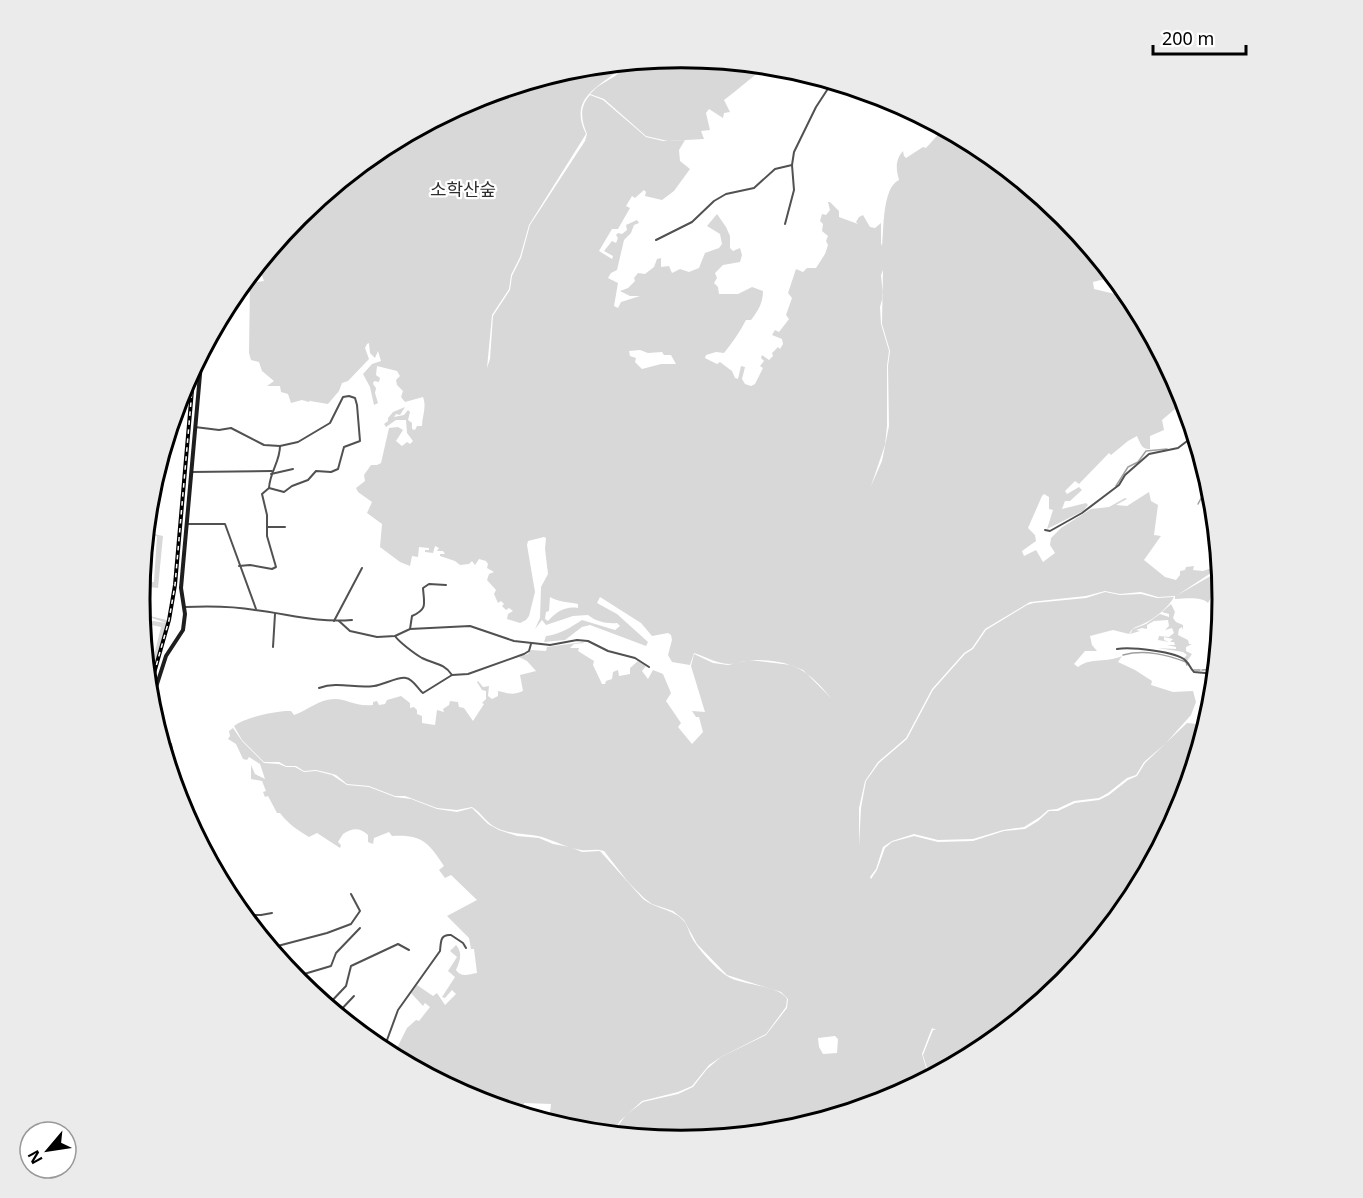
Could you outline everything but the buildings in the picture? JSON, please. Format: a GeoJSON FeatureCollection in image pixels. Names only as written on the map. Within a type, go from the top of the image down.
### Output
{"type":"FeatureCollection","features":[{"type":"Feature","properties":{"kind":"main road"},"geometry":{"type":"LineString","coordinates":[[157,683],[166,656],[180,636],[184,623],[181,588],[200,375]]}},
{"type":"Feature","properties":{"kind":"street"},"geometry":{"type":"LineString","coordinates":[[785,224],[794,190],[792,165],[794,152],[828,89]]}},
{"type":"Feature","properties":{"kind":"street"},"geometry":{"type":"LineString","coordinates":[[656,240],[692,222],[714,201],[726,194],[754,188],[775,169],[792,165]]}},
{"type":"Feature","properties":{"kind":"street"},"geometry":{"type":"LineString","coordinates":[[195,427],[219,430],[231,428],[258,444],[280,446],[303,441],[330,423],[343,397],[355,398],[360,441],[344,447],[338,469],[331,472],[316,471],[308,480],[284,492],[269,488]]}},
{"type":"Feature","properties":{"kind":"street"},"geometry":{"type":"LineString","coordinates":[[1045,530],[1050,531],[1082,513],[1119,485],[1128,472],[1149,454],[1178,448],[1189,440]]}},
{"type":"Feature","properties":{"kind":"street"},"geometry":{"type":"LineString","coordinates":[[239,566],[275,569],[267,536],[267,515],[262,494],[269,488],[271,472],[279,458],[280,446]]}},
{"type":"Feature","properties":{"kind":"street"},"geometry":{"type":"LineString","coordinates":[[191,471],[271,472],[292,469]]}},
{"type":"Feature","properties":{"kind":"street"},"geometry":{"type":"LineString","coordinates":[[186,524],[225,524],[256,610]]}},
{"type":"Feature","properties":{"kind":"street"},"geometry":{"type":"LineString","coordinates":[[267,527],[285,527]]}},
{"type":"Feature","properties":{"kind":"street"},"geometry":{"type":"LineString","coordinates":[[334,621],[362,568]]}},
{"type":"Feature","properties":{"kind":"street"},"geometry":{"type":"LineString","coordinates":[[411,629],[412,616],[422,612],[424,608],[423,588],[429,584],[446,585]]}},
{"type":"Feature","properties":{"kind":"street"},"geometry":{"type":"LineString","coordinates":[[184,607],[232,607],[304,620],[352,620]]}},
{"type":"Feature","properties":{"kind":"street"},"geometry":{"type":"LineString","coordinates":[[273,647],[275,614]]}},
{"type":"Feature","properties":{"kind":"street"},"geometry":{"type":"LineString","coordinates":[[339,621],[350,631],[377,638],[395,636],[411,629],[470,626],[514,641],[531,644],[550,645],[577,640],[588,641],[608,651],[635,658],[649,666]]}},
{"type":"Feature","properties":{"kind":"street"},"geometry":{"type":"LineString","coordinates":[[395,636],[398,642],[422,658],[444,665],[452,675]]}},
{"type":"Feature","properties":{"kind":"street"},"geometry":{"type":"LineString","coordinates":[[319,688],[346,684],[360,687],[374,686],[403,677],[412,681],[423,693],[452,675],[468,674],[524,654],[529,651],[531,644]]}},
{"type":"Feature","properties":{"kind":"street"},"geometry":{"type":"LineString","coordinates":[[1117,648],[1171,654],[1185,660],[1196,672],[1207,673]]}},
{"type":"Feature","properties":{"kind":"street"},"geometry":{"type":"LineString","coordinates":[[171,744],[172,751]]}},
{"type":"Feature","properties":{"kind":"street"},"geometry":{"type":"LineString","coordinates":[[279,946],[352,924],[360,911],[351,894]]}},
{"type":"Feature","properties":{"kind":"street"},"geometry":{"type":"LineString","coordinates":[[254,915],[272,913]]}},
{"type":"Feature","properties":{"kind":"street"},"geometry":{"type":"LineString","coordinates":[[305,974],[331,966],[336,952],[360,928]]}},
{"type":"Feature","properties":{"kind":"street"},"geometry":{"type":"LineString","coordinates":[[386,1041],[398,1010],[440,951],[443,936],[451,935],[464,943],[466,948]]}},
{"type":"Feature","properties":{"kind":"street"},"geometry":{"type":"LineString","coordinates":[[332,1000],[346,986],[351,966],[398,944],[409,950]]}},
{"type":"Feature","properties":{"kind":"street"},"geometry":{"type":"LineString","coordinates":[[342,1008],[354,996]]}},
{"type":"Feature","properties":{"kind":"green space"},"geometry":{"type":"Polygon","coordinates":[[[682,68],[758,73],[724,100],[730,112],[724,113],[723,118],[709,109],[706,113],[710,130],[701,131],[704,139],[668,141],[646,136],[604,99],[590,94],[620,71],[682,68]]]}},
{"type":"Feature","properties":{"kind":"green space","name":"소학산숲"},"geometry":{"type":"Polygon","coordinates":[[[617,72],[591,92],[585,100],[581,109],[581,120],[586,134],[529,225],[520,257],[511,275],[509,289],[492,315],[487,368],[490,359],[493,316],[510,290],[512,276],[521,258],[530,225],[585,141],[587,134],[582,119],[583,109],[590,95],[603,100],[646,137],[663,141],[685,140],[679,150],[680,161],[690,169],[674,191],[662,200],[645,196],[644,190],[635,198],[632,196],[626,206],[630,208],[618,229],[612,229],[599,251],[612,259],[613,256],[604,251],[612,241],[616,243],[618,233],[622,234],[627,230],[626,225],[637,220],[639,223],[634,225],[631,233],[624,240],[617,270],[608,278],[618,283],[614,306],[618,308],[621,302],[640,296],[630,296],[620,291],[628,288],[635,281],[634,278],[638,273],[645,274],[654,267],[657,259],[661,258],[661,267],[669,266],[672,273],[680,269],[689,272],[699,268],[705,253],[719,248],[722,244],[720,234],[707,226],[717,214],[730,236],[730,248],[733,251],[740,248],[742,255],[740,262],[723,265],[715,273],[717,278],[714,283],[718,287],[719,294],[738,294],[752,287],[763,291],[763,295],[756,313],[751,320],[746,320],[724,353],[716,352],[706,355],[705,358],[717,364],[720,362],[738,379],[741,366],[745,367],[742,379],[745,384],[751,386],[755,384],[763,368],[760,366],[764,361],[761,358],[762,355],[769,360],[773,356],[772,353],[778,347],[780,349],[783,344],[782,339],[772,335],[775,330],[779,332],[789,319],[786,315],[792,298],[788,293],[796,269],[803,272],[807,268],[816,268],[825,254],[828,236],[822,231],[823,224],[820,221],[822,214],[826,215],[830,210],[828,202],[839,211],[839,217],[858,224],[856,222],[863,215],[870,227],[875,228],[881,223],[882,246],[889,191],[899,180],[897,161],[903,151],[906,158],[923,147],[926,148],[938,134],[1005,177],[1057,223],[1103,275],[1106,279],[1093,282],[1094,289],[1116,294],[1123,304],[1158,364],[1180,415],[1175,409],[1162,420],[1164,430],[1150,436],[1150,449],[1143,447],[1137,436],[1111,455],[1109,453],[1079,484],[1075,481],[1065,491],[1067,494],[1079,487],[1082,490],[1070,501],[1065,501],[1062,509],[1086,503],[1088,505],[1083,511],[1047,529],[1053,510],[1049,509],[1049,497],[1044,494],[1028,528],[1035,535],[1036,541],[1022,551],[1024,556],[1036,550],[1043,562],[1055,553],[1050,545],[1051,538],[1061,528],[1091,509],[1109,507],[1125,498],[1127,499],[1116,505],[1127,506],[1149,492],[1151,501],[1158,505],[1154,535],[1161,536],[1144,560],[1165,577],[1176,580],[1180,571],[1185,570],[1186,567],[1194,566],[1193,570],[1203,571],[1212,568],[1212,572],[1176,596],[1212,575],[1213,597],[1208,603],[1197,599],[1175,599],[1175,596],[1158,597],[1141,592],[1120,594],[1105,591],[1086,596],[1030,602],[985,629],[972,648],[964,653],[932,689],[906,738],[878,762],[865,781],[859,808],[859,846],[861,808],[866,781],[879,763],[907,739],[933,690],[965,654],[973,649],[986,630],[1034,603],[1086,598],[1105,592],[1120,595],[1141,594],[1157,598],[1174,597],[1161,612],[1134,628],[1129,634],[1113,630],[1090,636],[1092,645],[1097,651],[1085,651],[1074,664],[1078,667],[1088,662],[1122,656],[1118,662],[1152,681],[1151,685],[1173,692],[1193,691],[1196,702],[1191,715],[1166,743],[1187,723],[1198,724],[1173,802],[1142,865],[1103,923],[1057,975],[1032,999],[977,1041],[928,1070],[923,1055],[933,1030],[936,1030],[932,1028],[922,1054],[927,1070],[885,1090],[819,1112],[751,1126],[682,1130],[618,1126],[626,1115],[643,1102],[678,1094],[693,1087],[707,1069],[721,1057],[766,1035],[787,1008],[788,999],[781,992],[727,975],[697,944],[684,920],[673,911],[652,904],[644,898],[628,882],[604,851],[576,849],[542,837],[502,830],[472,807],[457,810],[437,808],[369,786],[347,784],[336,775],[329,773],[316,770],[304,771],[296,766],[286,766],[279,762],[264,762],[242,740],[234,726],[254,717],[271,713],[291,711],[294,715],[329,699],[367,705],[373,705],[373,702],[377,701],[379,705],[401,696],[410,703],[410,708],[414,707],[417,714],[422,716],[422,723],[435,725],[437,710],[444,712],[443,709],[449,705],[450,701],[458,702],[459,707],[464,708],[473,721],[486,699],[486,691],[482,690],[478,681],[483,687],[489,686],[488,696],[492,699],[498,696],[498,691],[510,694],[519,693],[523,691],[520,675],[536,671],[527,661],[519,657],[528,654],[531,650],[546,651],[547,647],[583,642],[574,644],[570,648],[579,648],[578,651],[594,661],[593,665],[602,684],[612,679],[613,672],[618,670],[619,676],[630,674],[630,668],[638,661],[646,666],[642,671],[648,679],[653,670],[663,674],[671,693],[666,701],[681,723],[678,727],[692,744],[703,732],[699,717],[696,717],[692,711],[705,712],[691,666],[694,654],[713,663],[728,665],[749,660],[732,664],[724,663],[694,653],[690,665],[672,662],[668,655],[671,635],[668,633],[652,636],[641,623],[600,597],[597,603],[617,614],[648,642],[646,646],[590,625],[582,627],[565,640],[544,642],[546,636],[569,628],[582,620],[615,630],[620,626],[617,623],[597,620],[588,615],[573,616],[546,625],[542,620],[535,629],[540,618],[541,587],[548,574],[546,538],[544,537],[528,541],[535,592],[529,616],[520,623],[507,619],[508,614],[513,611],[509,608],[506,610],[501,601],[498,603],[494,594],[496,590],[487,580],[489,574],[494,572],[487,568],[486,561],[479,559],[475,565],[472,561],[469,564],[460,565],[440,556],[440,554],[445,554],[443,551],[437,551],[439,548],[435,546],[433,553],[425,552],[429,548],[419,547],[418,557],[412,556],[410,566],[400,562],[380,547],[382,524],[367,513],[372,502],[356,488],[365,481],[364,475],[371,465],[381,463],[389,428],[398,427],[403,430],[396,441],[402,446],[413,441],[407,433],[406,420],[396,420],[386,427],[384,424],[393,412],[405,407],[400,415],[396,414],[394,417],[404,415],[408,410],[410,412],[408,420],[412,423],[412,429],[415,430],[417,426],[422,426],[423,397],[405,402],[401,397],[403,391],[397,385],[396,380],[400,376],[397,371],[377,366],[376,375],[380,378],[379,382],[374,381],[373,384],[376,388],[378,403],[374,405],[370,387],[363,374],[372,364],[381,361],[378,351],[375,358],[370,353],[369,343],[365,348],[369,359],[348,381],[342,383],[339,391],[328,404],[310,401],[311,399],[309,402],[302,400],[291,403],[288,394],[281,392],[280,386],[267,386],[274,381],[262,371],[259,362],[251,360],[249,353],[250,290],[255,282],[264,281],[261,274],[306,223],[331,199],[386,157],[416,139],[446,122],[511,96],[578,78],[617,72]],[[882,298],[881,324],[889,351],[887,426],[885,445],[871,486],[882,461],[889,426],[890,351],[882,324],[882,298]],[[640,350],[629,351],[630,356],[636,358],[635,362],[642,369],[661,364],[676,364],[671,355],[640,350]],[[550,597],[549,611],[546,612],[545,619],[548,621],[562,610],[578,608],[578,604],[550,597]],[[751,660],[790,665],[766,660],[751,660]],[[1166,743],[1144,762],[1136,775],[1127,778],[1108,793],[1099,798],[1074,801],[1057,809],[1048,810],[1024,827],[1003,830],[973,839],[938,840],[914,834],[892,841],[883,847],[876,869],[870,877],[871,879],[877,870],[885,848],[892,842],[914,836],[938,842],[973,841],[1004,831],[1025,829],[1049,811],[1058,811],[1075,803],[1099,800],[1109,795],[1137,776],[1145,763],[1166,743]],[[835,1036],[818,1038],[823,1054],[837,1053],[838,1039],[835,1036]]]}},
{"type":"Feature","properties":{"kind":"green space"},"geometry":{"type":"Polygon","coordinates":[[[155,534],[163,536],[158,588],[150,587],[150,582],[154,582],[157,536],[155,534]]]}},
{"type":"Feature","properties":{"kind":"green space"},"geometry":{"type":"Polygon","coordinates":[[[1171,604],[1175,612],[1173,618],[1183,625],[1183,630],[1182,627],[1179,629],[1178,635],[1192,644],[1186,647],[1186,651],[1192,654],[1187,661],[1184,658],[1187,655],[1183,652],[1158,648],[1176,649],[1176,647],[1167,645],[1175,645],[1174,642],[1170,642],[1173,639],[1164,637],[1164,640],[1169,642],[1158,640],[1159,636],[1169,637],[1174,633],[1172,628],[1165,630],[1169,626],[1168,620],[1154,621],[1147,625],[1147,629],[1142,628],[1130,634],[1133,629],[1146,624],[1160,614],[1169,617],[1169,614],[1162,612],[1171,604]]]}},
{"type":"Feature","properties":{"kind":"green space"},"geometry":{"type":"Polygon","coordinates":[[[150,616],[167,620],[155,664],[154,657],[161,627],[151,625],[151,621],[166,623],[150,616]]]}},
{"type":"Feature","properties":{"kind":"green space"},"geometry":{"type":"Polygon","coordinates":[[[233,728],[242,741],[264,763],[295,767],[304,772],[316,771],[332,775],[347,785],[369,787],[437,809],[457,812],[472,808],[488,824],[499,830],[517,836],[539,838],[582,852],[600,851],[643,899],[680,917],[687,925],[698,948],[723,973],[741,982],[776,990],[787,999],[786,1007],[766,1034],[709,1065],[692,1086],[642,1101],[617,1126],[550,1113],[551,1104],[524,1103],[524,1106],[446,1076],[397,1048],[407,1028],[416,1020],[419,1021],[430,1007],[425,1003],[423,1006],[411,993],[417,985],[433,996],[437,993],[445,1005],[456,994],[452,990],[445,998],[442,997],[455,977],[448,971],[457,957],[450,951],[456,945],[460,960],[456,970],[463,975],[477,973],[474,949],[471,949],[469,938],[447,916],[477,900],[451,875],[445,878],[439,870],[444,866],[439,858],[429,846],[418,839],[392,836],[389,832],[374,838],[373,844],[368,842],[368,835],[365,832],[353,830],[343,834],[338,842],[341,845],[340,848],[317,833],[309,837],[297,829],[280,813],[277,813],[268,796],[265,797],[263,792],[266,791],[262,781],[251,779],[251,765],[255,774],[265,779],[260,764],[249,757],[247,760],[243,759],[236,744],[228,739],[229,731],[233,728]]]}},
{"type":"Feature","properties":{"kind":"waterway"},"geometry":{"type":"LineString","coordinates":[[1116,486],[1128,467],[1138,462],[1146,451],[1167,449]]}},
{"type":"Feature","properties":{"kind":"waterway"},"geometry":{"type":"LineString","coordinates":[[1198,504],[1203,495]]}},
{"type":"Feature","properties":{"kind":"waterway"},"geometry":{"type":"LineString","coordinates":[[1123,655],[1156,654],[1186,662],[1187,665]]}},
{"type":"Feature","properties":{"kind":"waterway"},"geometry":{"type":"LineString","coordinates":[[1194,670],[1200,670]]}},
{"type":"Feature","properties":{"kind":"waterway"},"geometry":{"type":"LineString","coordinates":[[1202,670],[1208,670]]}},
{"type":"Feature","properties":{"kind":"railway"},"geometry":{"type":"LineString","coordinates":[[155,669],[169,620],[175,585],[192,392]]}}]}
